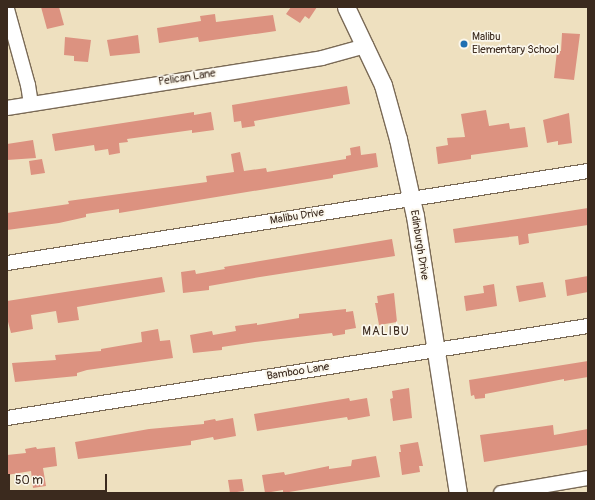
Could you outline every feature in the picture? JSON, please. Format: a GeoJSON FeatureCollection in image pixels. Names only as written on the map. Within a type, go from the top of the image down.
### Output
{"type":"FeatureCollection","features":[{"type":"Feature","properties":{"kind":"street","name":"Edinburgh Drive"},"geometry":{"type":"LineString","coordinates":[[346,7],[383,84],[412,199],[458,493]]}},
{"type":"Feature","properties":{"kind":"street"},"geometry":{"type":"LineString","coordinates":[[7,9],[28,85],[31,104]]}},
{"type":"Feature","properties":{"kind":"street","name":"Pelican Lane"},"geometry":{"type":"LineString","coordinates":[[7,108],[322,58],[366,46]]}},
{"type":"Feature","properties":{"kind":"street","name":"Malibu Drive"},"geometry":{"type":"LineString","coordinates":[[7,263],[588,171]]}},
{"type":"Feature","properties":{"kind":"street","name":"Bamboo Lane"},"geometry":{"type":"LineString","coordinates":[[7,418],[588,326]]}},
{"type":"Feature","properties":{"kind":"street"},"geometry":{"type":"LineString","coordinates":[[502,493],[588,478]]}},
{"type":"Feature","properties":{"kind":"building"},"geometry":{"type":"Polygon","coordinates":[[[41,7],[59,7],[64,25],[47,29],[41,7]]]}},
{"type":"Feature","properties":{"kind":"building"},"geometry":{"type":"Polygon","coordinates":[[[291,7],[317,7],[309,19],[305,16],[300,23],[286,14],[291,7]]]}},
{"type":"Feature","properties":{"kind":"building"},"geometry":{"type":"Polygon","coordinates":[[[215,14],[216,22],[273,15],[276,31],[199,42],[198,37],[159,43],[157,28],[201,21],[200,16],[215,14]]]}},
{"type":"Feature","properties":{"kind":"building"},"geometry":{"type":"Polygon","coordinates":[[[562,33],[580,34],[574,80],[554,78],[557,51],[561,51],[562,33]]]}},
{"type":"Feature","properties":{"kind":"building"},"geometry":{"type":"Polygon","coordinates":[[[138,35],[140,53],[110,56],[107,40],[138,35]]]}},
{"type":"Feature","properties":{"kind":"building"},"geometry":{"type":"Polygon","coordinates":[[[65,37],[91,40],[88,62],[74,61],[74,56],[64,55],[65,37]]]}},
{"type":"Feature","properties":{"kind":"building"},"geometry":{"type":"Polygon","coordinates":[[[347,86],[350,104],[254,121],[255,126],[242,128],[241,121],[234,122],[232,105],[347,86]]]}},
{"type":"Feature","properties":{"kind":"building"},"geometry":{"type":"Polygon","coordinates":[[[486,110],[489,126],[509,123],[510,129],[525,127],[528,147],[471,155],[471,159],[438,164],[436,147],[448,145],[447,138],[465,137],[461,114],[486,110]]]}},
{"type":"Feature","properties":{"kind":"building"},"geometry":{"type":"Polygon","coordinates":[[[194,112],[194,115],[211,112],[214,130],[192,133],[192,130],[127,139],[128,142],[119,143],[120,153],[109,155],[108,149],[95,151],[94,145],[55,151],[52,134],[194,112]]]}},
{"type":"Feature","properties":{"kind":"building"},"geometry":{"type":"Polygon","coordinates":[[[569,113],[572,143],[558,145],[558,141],[547,143],[543,120],[569,113]]]}},
{"type":"Feature","properties":{"kind":"building"},"geometry":{"type":"Polygon","coordinates":[[[33,140],[36,158],[7,160],[7,144],[33,140]]]}},
{"type":"Feature","properties":{"kind":"building"},"geometry":{"type":"Polygon","coordinates":[[[360,146],[361,155],[376,153],[378,167],[333,175],[333,178],[119,213],[119,209],[86,214],[86,217],[59,223],[7,230],[7,213],[69,204],[68,201],[207,182],[206,176],[234,172],[231,154],[240,152],[244,171],[266,168],[267,172],[346,159],[346,156],[351,155],[350,148],[360,146]]]}},
{"type":"Feature","properties":{"kind":"building"},"geometry":{"type":"Polygon","coordinates":[[[42,159],[45,173],[31,175],[29,161],[42,159]]]}},
{"type":"Feature","properties":{"kind":"building"},"geometry":{"type":"Polygon","coordinates":[[[588,208],[588,225],[528,234],[529,243],[519,245],[518,236],[455,243],[453,229],[588,208]]]}},
{"type":"Feature","properties":{"kind":"building"},"geometry":{"type":"Polygon","coordinates":[[[392,239],[395,256],[260,277],[209,286],[209,290],[183,293],[181,272],[195,270],[196,274],[225,269],[224,267],[392,239]]]}},
{"type":"Feature","properties":{"kind":"building"},"geometry":{"type":"Polygon","coordinates":[[[588,276],[588,292],[567,296],[565,280],[588,276]]]}},
{"type":"Feature","properties":{"kind":"building"},"geometry":{"type":"Polygon","coordinates":[[[162,277],[165,292],[77,307],[79,320],[58,323],[56,311],[31,315],[33,329],[11,333],[7,318],[7,301],[162,277]]]}},
{"type":"Feature","properties":{"kind":"building"},"geometry":{"type":"Polygon","coordinates":[[[543,282],[546,297],[519,302],[516,286],[543,282]]]}},
{"type":"Feature","properties":{"kind":"building"},"geometry":{"type":"Polygon","coordinates":[[[494,284],[497,306],[466,311],[464,296],[484,293],[483,286],[494,284]]]}},
{"type":"Feature","properties":{"kind":"building"},"geometry":{"type":"Polygon","coordinates":[[[394,293],[397,322],[379,325],[375,303],[378,303],[377,296],[394,293]]]}},
{"type":"Feature","properties":{"kind":"building"},"geometry":{"type":"Polygon","coordinates":[[[346,309],[346,312],[353,311],[356,328],[345,330],[345,334],[333,336],[332,333],[255,342],[222,347],[222,350],[193,353],[190,335],[212,331],[213,335],[236,331],[235,326],[257,323],[257,325],[299,318],[299,314],[346,309]]]}},
{"type":"Feature","properties":{"kind":"building"},"geometry":{"type":"Polygon","coordinates":[[[158,329],[160,341],[170,340],[173,358],[87,370],[77,373],[77,376],[15,382],[12,363],[56,360],[55,355],[101,351],[101,349],[142,342],[141,332],[158,329]]]}},
{"type":"Feature","properties":{"kind":"building"},"geometry":{"type":"Polygon","coordinates":[[[588,361],[588,377],[564,381],[564,379],[485,394],[485,398],[475,399],[474,395],[471,396],[469,380],[588,361]]]}},
{"type":"Feature","properties":{"kind":"building"},"geometry":{"type":"Polygon","coordinates":[[[409,388],[412,418],[393,421],[390,399],[393,398],[392,391],[409,388]]]}},
{"type":"Feature","properties":{"kind":"building"},"geometry":{"type":"Polygon","coordinates":[[[349,398],[350,401],[367,398],[370,416],[348,420],[347,417],[257,431],[254,414],[349,398]]]}},
{"type":"Feature","properties":{"kind":"building"},"geometry":{"type":"Polygon","coordinates":[[[233,418],[236,436],[214,440],[213,437],[191,441],[191,445],[78,459],[75,442],[149,429],[204,424],[204,421],[215,419],[216,421],[233,418]]]}},
{"type":"Feature","properties":{"kind":"building"},"geometry":{"type":"Polygon","coordinates":[[[553,425],[554,435],[588,429],[588,445],[484,462],[480,435],[553,425]]]}},
{"type":"Feature","properties":{"kind":"building"},"geometry":{"type":"Polygon","coordinates":[[[418,442],[423,466],[419,466],[420,472],[402,475],[399,452],[401,452],[400,445],[418,442]]]}},
{"type":"Feature","properties":{"kind":"building"},"geometry":{"type":"Polygon","coordinates":[[[36,447],[37,449],[55,447],[57,466],[43,468],[46,486],[33,488],[31,471],[7,475],[7,455],[26,453],[25,449],[36,447]]]}},
{"type":"Feature","properties":{"kind":"building"},"geometry":{"type":"Polygon","coordinates":[[[376,456],[380,477],[283,493],[283,490],[265,493],[262,475],[284,472],[285,475],[329,466],[329,469],[351,466],[352,460],[376,456]]]}},
{"type":"Feature","properties":{"kind":"building"},"geometry":{"type":"Polygon","coordinates":[[[242,479],[244,491],[230,493],[228,480],[242,479]]]}},
{"type":"Feature","properties":{"kind":"place","name":"Malibu Elementary School"},"geometry":{"type":"Point","coordinates":[464,44]}},
{"type":"Feature","properties":{"kind":"district","name":"MALIBU"},"geometry":{"type":"Point","coordinates":[386,332]}}]}
